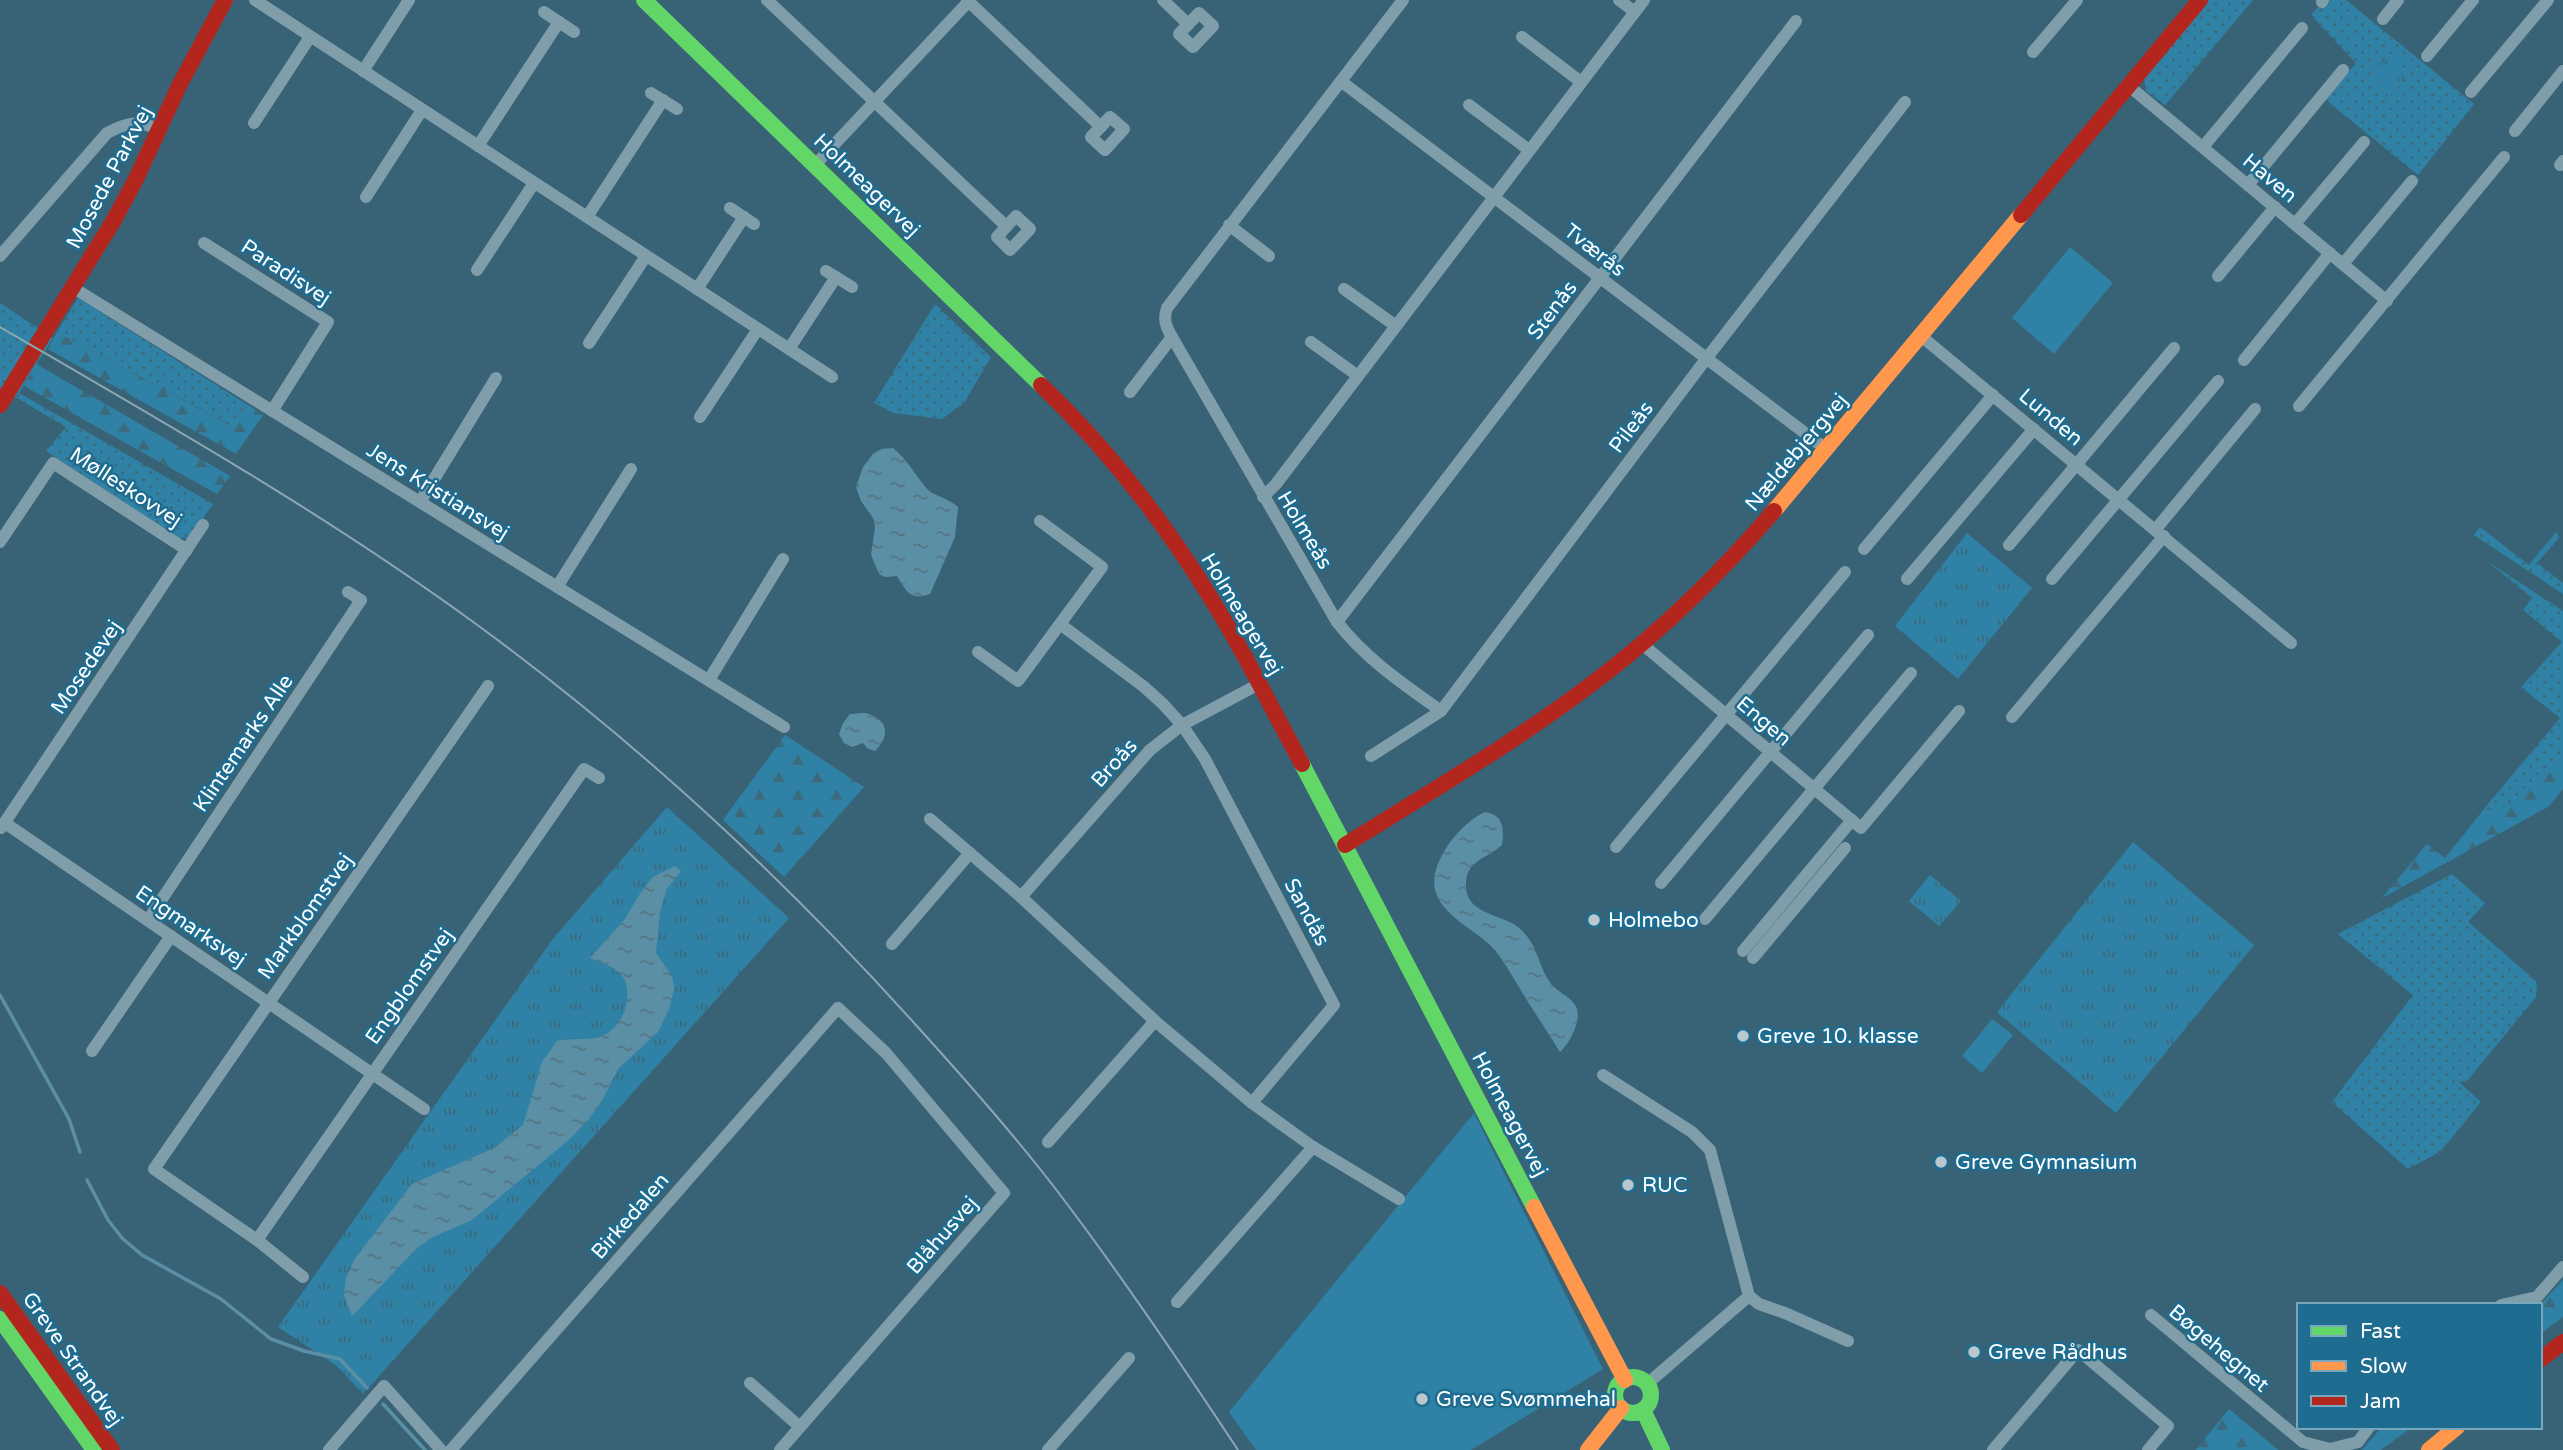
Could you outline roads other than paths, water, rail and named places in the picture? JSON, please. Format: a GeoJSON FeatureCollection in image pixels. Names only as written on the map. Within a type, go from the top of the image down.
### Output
{"type":"FeatureCollection","features":[{"type":"Feature","properties":{"kind":"street","name":"Mosede Parkvej"},"geometry":{"type":"LineString","coordinates":[[0,405],[114,220],[179,86],[225,0]]}},
{"type":"Feature","properties":{"kind":"street"},"geometry":{"type":"LineString","coordinates":[[255,0],[832,377]]}},
{"type":"Feature","properties":{"kind":"street"},"geometry":{"type":"LineString","coordinates":[[363,71],[409,0]]}},
{"type":"Feature","properties":{"kind":"street","name":"Holmeagervej"},"geometry":{"type":"LineString","coordinates":[[644,0],[994,337],[1099,447],[1142,500],[1188,564],[1259,684],[1625,1380]]}},
{"type":"Feature","properties":{"kind":"street"},"geometry":{"type":"LineString","coordinates":[[767,0],[1006,226]]}},
{"type":"Feature","properties":{"kind":"street"},"geometry":{"type":"LineString","coordinates":[[1163,0],[1188,24]]}},
{"type":"Feature","properties":{"kind":"street","name":"Holmeås"},"geometry":{"type":"LineString","coordinates":[[1403,0],[1167,308],[1165,322],[1171,337],[1337,622],[1379,667],[1441,711]]}},
{"type":"Feature","properties":{"kind":"street"},"geometry":{"type":"LineString","coordinates":[[1619,0],[1635,12]]}},
{"type":"Feature","properties":{"kind":"street"},"geometry":{"type":"LineString","coordinates":[[1263,497],[1276,484],[1644,0]]}},
{"type":"Feature","properties":{"kind":"street"},"geometry":{"type":"LineString","coordinates":[[2033,52],[2077,0]]}},
{"type":"Feature","properties":{"kind":"street","name":"Nældebjergvej"},"geometry":{"type":"LineString","coordinates":[[1345,845],[1579,694],[1642,644],[1700,591],[1741,549],[1826,449],[2200,0]]}},
{"type":"Feature","properties":{"kind":"street"},"geometry":{"type":"LineString","coordinates":[[2383,19],[2398,0]]}},
{"type":"Feature","properties":{"kind":"street"},"geometry":{"type":"LineString","coordinates":[[2427,56],[2473,0]]}},
{"type":"Feature","properties":{"kind":"street"},"geometry":{"type":"LineString","coordinates":[[2471,92],[2548,0]]}},
{"type":"Feature","properties":{"kind":"street"},"geometry":{"type":"LineString","coordinates":[[815,164],[968,1],[1101,127]]}},
{"type":"Feature","properties":{"kind":"street"},"geometry":{"type":"LineString","coordinates":[[544,12],[574,32]]}},
{"type":"Feature","properties":{"kind":"street","name":"Stenås"},"geometry":{"type":"LineString","coordinates":[[1337,622],[1796,21]]}},
{"type":"Feature","properties":{"kind":"street"},"geometry":{"type":"LineString","coordinates":[[478,146],[559,22]]}},
{"type":"Feature","properties":{"kind":"street"},"geometry":{"type":"LineString","coordinates":[[2203,147],[2302,29]]}},
{"type":"Feature","properties":{"kind":"street"},"geometry":{"type":"LineString","coordinates":[[254,123],[310,37]]}},
{"type":"Feature","properties":{"kind":"street"},"geometry":{"type":"LineString","coordinates":[[1522,37],[1581,82]]}},
{"type":"Feature","properties":{"kind":"street"},"geometry":{"type":"LineString","coordinates":[[2248,185],[2343,70]]}},
{"type":"Feature","properties":{"kind":"street"},"geometry":{"type":"LineString","coordinates":[[2515,131],[2563,71]]}},
{"type":"Feature","properties":{"kind":"street","name":"Tværås"},"geometry":{"type":"LineString","coordinates":[[1342,82],[1826,449]]}},
{"type":"Feature","properties":{"kind":"street","name":"Haven"},"geometry":{"type":"LineString","coordinates":[[2129,86],[2387,301]]}},
{"type":"Feature","properties":{"kind":"street"},"geometry":{"type":"LineString","coordinates":[[587,217],[657,97],[677,109]]}},
{"type":"Feature","properties":{"kind":"street","name":"Pileås"},"geometry":{"type":"LineString","coordinates":[[1371,756],[1441,711],[1706,359],[1905,102]]}},
{"type":"Feature","properties":{"kind":"street"},"geometry":{"type":"LineString","coordinates":[[1469,105],[1529,150]]}},
{"type":"Feature","properties":{"kind":"street"},"geometry":{"type":"LineString","coordinates":[[366,197],[422,110]]}},
{"type":"Feature","properties":{"kind":"street"},"geometry":{"type":"LineString","coordinates":[[0,256],[107,133],[125,124],[139,122],[160,129]]}},
{"type":"Feature","properties":{"kind":"street"},"geometry":{"type":"LineString","coordinates":[[2295,224],[2364,142]]}},
{"type":"Feature","properties":{"kind":"street"},"geometry":{"type":"LineString","coordinates":[[2300,406],[2504,157]]}},
{"type":"Feature","properties":{"kind":"street"},"geometry":{"type":"LineString","coordinates":[[2343,264],[2412,181]]}},
{"type":"Feature","properties":{"kind":"street"},"geometry":{"type":"LineString","coordinates":[[477,270],[534,183]]}},
{"type":"Feature","properties":{"kind":"street"},"geometry":{"type":"LineString","coordinates":[[2218,276],[2275,207]]}},
{"type":"Feature","properties":{"kind":"street"},"geometry":{"type":"LineString","coordinates":[[697,289],[749,221],[730,208]]}},
{"type":"Feature","properties":{"kind":"street"},"geometry":{"type":"LineString","coordinates":[[1229,225],[1269,256]]}},
{"type":"Feature","properties":{"kind":"street","name":"Paradisvej"},"geometry":{"type":"LineString","coordinates":[[204,243],[328,322],[272,411]]}},
{"type":"Feature","properties":{"kind":"street"},"geometry":{"type":"LineString","coordinates":[[2244,360],[2330,253]]}},
{"type":"Feature","properties":{"kind":"street"},"geometry":{"type":"LineString","coordinates":[[589,343],[646,256]]}},
{"type":"Feature","properties":{"kind":"street"},"geometry":{"type":"LineString","coordinates":[[789,349],[831,274],[852,287]]}},
{"type":"Feature","properties":{"kind":"street","name":"Jens Kristiansvej"},"geometry":{"type":"LineString","coordinates":[[72,287],[784,727]]}},
{"type":"Feature","properties":{"kind":"street"},"geometry":{"type":"LineString","coordinates":[[1344,289],[1396,326]]}},
{"type":"Feature","properties":{"kind":"street"},"geometry":{"type":"LineString","coordinates":[[700,418],[758,329]]}},
{"type":"Feature","properties":{"kind":"street","name":"Lunden"},"geometry":{"type":"LineString","coordinates":[[1921,336],[2291,643]]}},
{"type":"Feature","properties":{"kind":"street"},"geometry":{"type":"LineString","coordinates":[[1130,392],[1171,337]]}},
{"type":"Feature","properties":{"kind":"street"},"geometry":{"type":"LineString","coordinates":[[1311,342],[1358,376]]}},
{"type":"Feature","properties":{"kind":"street"},"geometry":{"type":"LineString","coordinates":[[2010,545],[2174,348]]}},
{"type":"Feature","properties":{"kind":"street"},"geometry":{"type":"LineString","coordinates":[[420,502],[496,378]]}},
{"type":"Feature","properties":{"kind":"street"},"geometry":{"type":"LineString","coordinates":[[2052,579],[2218,382]]}},
{"type":"Feature","properties":{"kind":"street"},"geometry":{"type":"LineString","coordinates":[[1864,549],[1993,395]]}},
{"type":"Feature","properties":{"kind":"street"},"geometry":{"type":"LineString","coordinates":[[2012,718],[2255,409]]}},
{"type":"Feature","properties":{"kind":"street"},"geometry":{"type":"LineString","coordinates":[[1907,579],[2034,429]]}},
{"type":"Feature","properties":{"kind":"street","name":"Mølleskovvej"},"geometry":{"type":"LineString","coordinates":[[0,542],[53,463],[187,550]]}},
{"type":"Feature","properties":{"kind":"street"},"geometry":{"type":"LineString","coordinates":[[557,587],[631,469]]}},
{"type":"Feature","properties":{"kind":"street"},"geometry":{"type":"LineString","coordinates":[[978,652],[1018,681],[1102,568],[1040,521]]}},
{"type":"Feature","properties":{"kind":"street","name":"Mosedevej"},"geometry":{"type":"LineString","coordinates":[[2,826],[203,526]]}},
{"type":"Feature","properties":{"kind":"street"},"geometry":{"type":"LineString","coordinates":[[709,680],[783,559]]}},
{"type":"Feature","properties":{"kind":"street"},"geometry":{"type":"LineString","coordinates":[[1616,847],[1845,572]]}},
{"type":"Feature","properties":{"kind":"street","name":"Klintemarks Alle"},"geometry":{"type":"LineString","coordinates":[[148,920],[361,600],[348,592]]}},
{"type":"Feature","properties":{"kind":"street"},"geometry":{"type":"LineString","coordinates":[[1060,624],[1143,686],[1182,725]]}},
{"type":"Feature","properties":{"kind":"street"},"geometry":{"type":"LineString","coordinates":[[1661,883],[1868,635]]}},
{"type":"Feature","properties":{"kind":"street","name":"Engen"},"geometry":{"type":"LineString","coordinates":[[1642,644],[1856,824]]}},
{"type":"Feature","properties":{"kind":"street"},"geometry":{"type":"LineString","coordinates":[[1705,919],[1911,673]]}},
{"type":"Feature","properties":{"kind":"street","name":"Broås"},"geometry":{"type":"LineString","coordinates":[[1021,898],[1150,750],[1182,725],[1259,684]]}},
{"type":"Feature","properties":{"kind":"street","name":"Markblomstvej"},"geometry":{"type":"LineString","coordinates":[[257,1240],[154,1169],[488,686]]}},
{"type":"Feature","properties":{"kind":"street"},"geometry":{"type":"LineString","coordinates":[[1845,848],[1752,950],[1856,824],[1958,711]]}},
{"type":"Feature","properties":{"kind":"street","name":"Sandås"},"geometry":{"type":"LineString","coordinates":[[1182,725],[1205,759],[1334,1006],[1252,1103]]}},
{"type":"Feature","properties":{"kind":"street","name":"Engblomstvej"},"geometry":{"type":"LineString","coordinates":[[257,1240],[584,769],[599,778]]}},
{"type":"Feature","properties":{"kind":"street"},"geometry":{"type":"LineString","coordinates":[[930,819],[1155,1021],[1252,1103],[1313,1147],[1399,1199]]}},
{"type":"Feature","properties":{"kind":"street","name":"Engmarksvej"},"geometry":{"type":"LineString","coordinates":[[2,826],[148,920],[424,1108]]}},
{"type":"Feature","properties":{"kind":"street"},"geometry":{"type":"LineString","coordinates":[[892,944],[970,853]]}},
{"type":"Feature","properties":{"kind":"street"},"geometry":{"type":"LineString","coordinates":[[92,1051],[171,936]]}},
{"type":"Feature","properties":{"kind":"street","name":"Blåhusvej"},"geometry":{"type":"LineString","coordinates":[[780,1450],[1004,1193],[886,1053],[838,1008]]}},
{"type":"Feature","properties":{"kind":"street","name":"Birkedalen"},"geometry":{"type":"LineString","coordinates":[[452,1450],[838,1008]]}},
{"type":"Feature","properties":{"kind":"street"},"geometry":{"type":"LineString","coordinates":[[1048,1142],[1155,1021]]}},
{"type":"Feature","properties":{"kind":"street"},"geometry":{"type":"LineString","coordinates":[[1603,1075],[1692,1132],[1710,1150],[1749,1296],[1759,1304],[1848,1341]]}},
{"type":"Feature","properties":{"kind":"street"},"geometry":{"type":"LineString","coordinates":[[1177,1302],[1313,1147]]}},
{"type":"Feature","properties":{"kind":"street"},"geometry":{"type":"LineString","coordinates":[[257,1240],[303,1277]]}},
{"type":"Feature","properties":{"kind":"street"},"geometry":{"type":"LineString","coordinates":[[2510,1303],[2537,1297],[2563,1267]]}},
{"type":"Feature","properties":{"kind":"street","name":"Greve Strandvej"},"geometry":{"type":"LineString","coordinates":[[0,1293],[112,1450]]}},
{"type":"Feature","properties":{"kind":"street"},"geometry":{"type":"LineString","coordinates":[[1647,1384],[1749,1296]]}},
{"type":"Feature","properties":{"kind":"street","name":"Bøgehegnet"},"geometry":{"type":"LineString","coordinates":[[2151,1315],[2303,1442],[2330,1449],[2358,1442],[2368,1429]]}},
{"type":"Feature","properties":{"kind":"street","name":"Greve Strandvej"},"geometry":{"type":"LineString","coordinates":[[0,1319],[94,1450]]}},
{"type":"Feature","properties":{"kind":"street"},"geometry":{"type":"LineString","coordinates":[[2542,1358],[2563,1342]]}},
{"type":"Feature","properties":{"kind":"street"},"geometry":{"type":"LineString","coordinates":[[1993,1450],[2078,1350],[2168,1426],[2148,1450]]}},
{"type":"Feature","properties":{"kind":"street"},"geometry":{"type":"LineString","coordinates":[[2542,1367],[2563,1353]]}},
{"type":"Feature","properties":{"kind":"street"},"geometry":{"type":"LineString","coordinates":[[1048,1450],[1129,1358]]}},
{"type":"Feature","properties":{"kind":"street"},"geometry":{"type":"LineString","coordinates":[[1637,1378],[1647,1384],[1650,1401],[1643,1410],[1632,1413],[1621,1408],[1615,1396],[1620,1384],[1625,1380],[1637,1378]]}},
{"type":"Feature","properties":{"kind":"street"},"geometry":{"type":"LineString","coordinates":[[750,1383],[800,1427]]}},
{"type":"Feature","properties":{"kind":"street"},"geometry":{"type":"LineString","coordinates":[[329,1450],[384,1386],[441,1450]]}},
{"type":"Feature","properties":{"kind":"street"},"geometry":{"type":"LineString","coordinates":[[1588,1450],[1621,1408]]}},
{"type":"Feature","properties":{"kind":"street"},"geometry":{"type":"LineString","coordinates":[[1643,1410],[1662,1450]]}},
{"type":"Feature","properties":{"kind":"street"},"geometry":{"type":"LineString","coordinates":[[2429,1450],[2455,1429]]}},
{"type":"Feature","properties":{"kind":"water"},"geometry":{"type":"Polygon","coordinates":[[[893,448],[929,491],[958,507],[955,537],[930,594],[923,596],[909,593],[897,576],[885,577],[879,574],[871,555],[875,527],[873,518],[861,501],[856,487],[863,467],[873,454],[881,449],[893,448]]]}},
{"type":"Feature","properties":{"kind":"water"},"geometry":{"type":"Polygon","coordinates":[[[865,713],[878,719],[885,728],[884,739],[875,751],[863,743],[852,747],[844,743],[839,734],[850,714],[865,713]]]}},
{"type":"Feature","properties":{"kind":"water"},"geometry":{"type":"Polygon","coordinates":[[[1485,812],[1499,820],[1503,834],[1502,845],[1470,868],[1466,881],[1467,892],[1476,907],[1510,922],[1525,934],[1544,973],[1554,987],[1575,1005],[1578,1014],[1576,1026],[1560,1052],[1498,955],[1490,945],[1445,909],[1436,893],[1436,870],[1448,846],[1466,825],[1485,812]]]}},
{"type":"Feature","properties":{"kind":"water"},"geometry":{"type":"Polygon","coordinates":[[[675,866],[681,871],[666,890],[660,913],[656,953],[672,976],[674,988],[670,1007],[658,1032],[618,1069],[603,1099],[571,1138],[472,1220],[433,1237],[417,1248],[352,1316],[344,1295],[346,1278],[354,1260],[412,1184],[494,1148],[523,1125],[542,1062],[557,1041],[600,1037],[615,1027],[627,1003],[626,985],[620,973],[590,958],[625,919],[653,877],[675,866]]]}},
{"type":"Feature","properties":{"kind":"waterway"},"geometry":{"type":"LineString","coordinates":[[0,995],[69,1119],[80,1152]]}},
{"type":"Feature","properties":{"kind":"waterway"},"geometry":{"type":"LineString","coordinates":[[87,1180],[108,1220],[123,1239],[142,1255],[221,1299],[271,1339],[304,1351],[340,1359],[367,1388]]}},
{"type":"Feature","properties":{"kind":"waterway"},"geometry":{"type":"LineString","coordinates":[[383,1404],[425,1450]]}},
{"type":"Feature","properties":{"kind":"tram line"},"geometry":{"type":"LineString","coordinates":[[0,327],[242,469],[419,583],[593,715],[706,812],[865,969],[1006,1128],[1105,1255],[1238,1450]]}},
{"type":"Feature","properties":{"kind":"place","name":"Holmebo"},"geometry":{"type":"Point","coordinates":[1594,920]}},
{"type":"Feature","properties":{"kind":"place","name":"Greve 10. klasse"},"geometry":{"type":"Point","coordinates":[1743,1036]}},
{"type":"Feature","properties":{"kind":"place","name":"Greve Gymnasium"},"geometry":{"type":"Point","coordinates":[1941,1162]}},
{"type":"Feature","properties":{"kind":"place","name":"RUC"},"geometry":{"type":"Point","coordinates":[1628,1185]}},
{"type":"Feature","properties":{"kind":"place","name":"Greve Rådhus"},"geometry":{"type":"Point","coordinates":[1974,1352]}},
{"type":"Feature","properties":{"kind":"place","name":"Greve Svømmehal"},"geometry":{"type":"Point","coordinates":[1422,1399]}}]}
